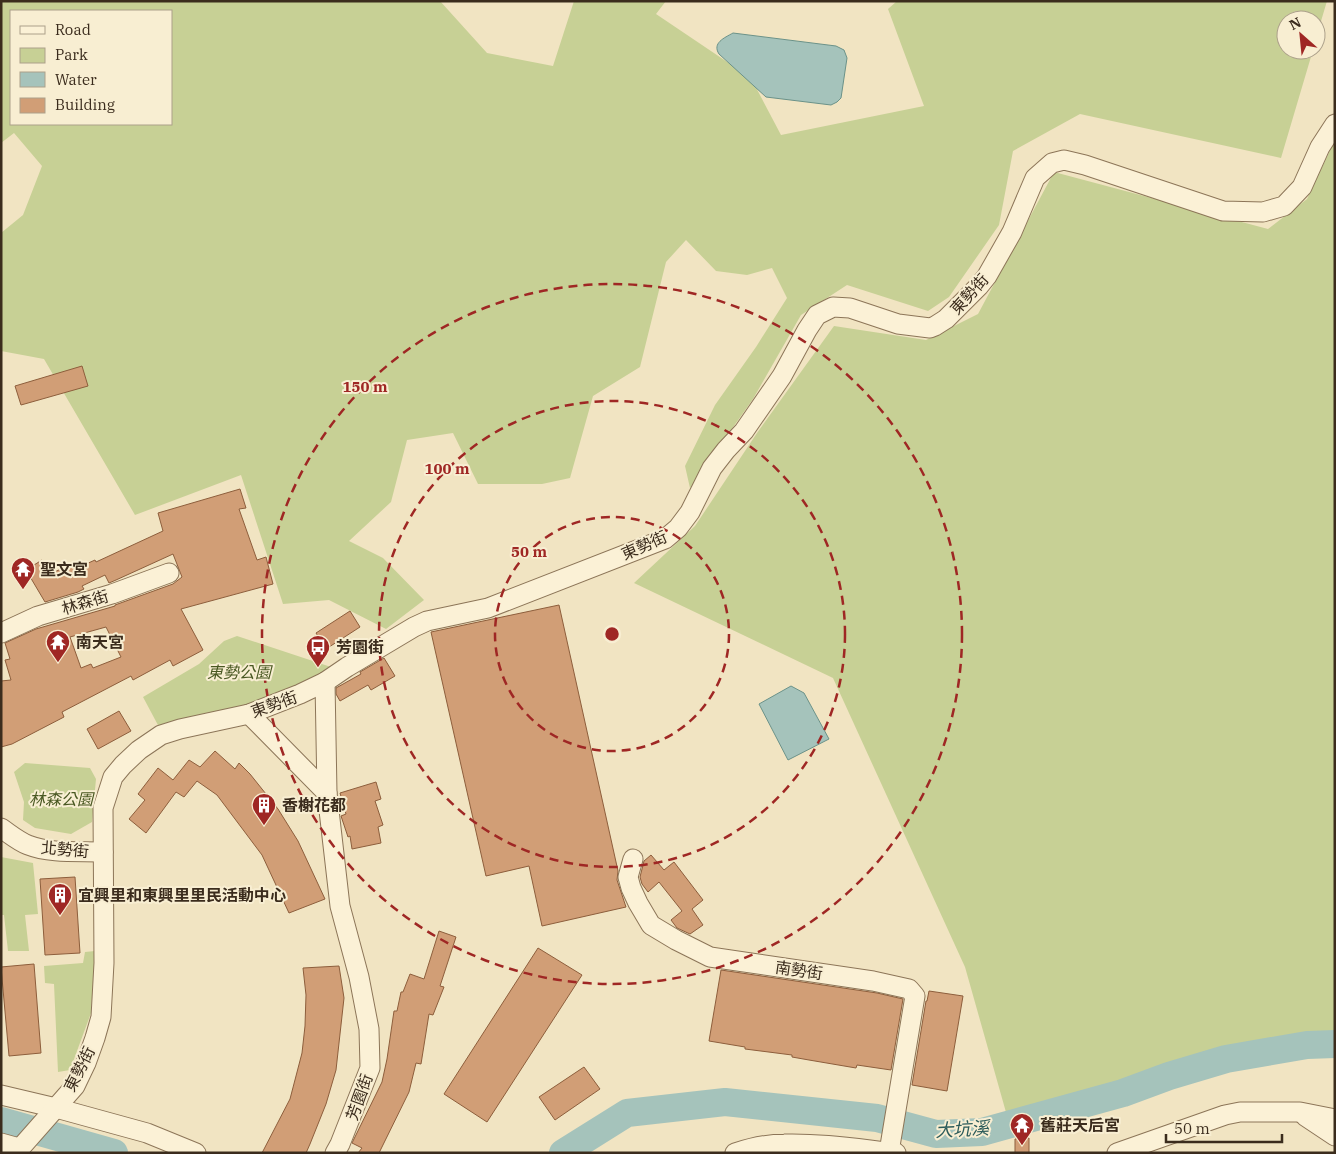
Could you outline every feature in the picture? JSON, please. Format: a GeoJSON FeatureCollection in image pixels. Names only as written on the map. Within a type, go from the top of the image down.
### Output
{"type":"FeatureCollection","features":[{"type":"Feature","properties":{"kind":"street","name":"東勢街"},"geometry":{"type":"LineString","coordinates":[[12,1148],[56,1108],[75,1086],[95,1038],[101,1017],[104,963],[103,808],[113,776],[123,764],[140,750],[161,735],[249,714],[294,697],[325,682],[347,667],[427,621],[488,608],[665,539],[678,528],[690,512],[712,468],[744,431],[782,376],[807,330],[818,315],[833,307],[850,308],[898,324],[930,328],[946,319],[987,276],[1012,232],[1035,178],[1052,163],[1064,160],[1085,165],[1224,211],[1263,212],[1284,206],[1302,187],[1320,147],[1335,124]]}},
{"type":"Feature","properties":{"kind":"street","name":"林森街"},"geometry":{"type":"LineString","coordinates":[[1,633],[38,616],[112,594],[169,573]]}},
{"type":"Feature","properties":{"kind":"street","name":"芳園街"},"geometry":{"type":"LineString","coordinates":[[325,682],[326,793],[340,906],[359,978],[369,1028],[370,1068],[340,1144],[334,1153]]}},
{"type":"Feature","properties":{"kind":"street"},"geometry":{"type":"LineString","coordinates":[[249,714],[326,793]]}},
{"type":"Feature","properties":{"kind":"street","name":"北勢街"},"geometry":{"type":"LineString","coordinates":[[1,828],[14,838],[29,845],[52,850],[103,852]]}},
{"type":"Feature","properties":{"kind":"street","name":"南勢街"},"geometry":{"type":"LineString","coordinates":[[633,860],[628,877],[631,888],[651,925],[710,957],[873,981],[909,990],[915,996],[897,1102],[892,1147]]}},
{"type":"Feature","properties":{"kind":"street"},"geometry":{"type":"LineString","coordinates":[[1,1095],[147,1132],[196,1153]]}},
{"type":"Feature","properties":{"kind":"street"},"geometry":{"type":"LineString","coordinates":[[1117,1153],[1225,1115],[1240,1112],[1300,1112],[1335,1118]]}},
{"type":"Feature","properties":{"kind":"street"},"geometry":{"type":"LineString","coordinates":[[1300,1112],[1335,1136]]}},
{"type":"Feature","properties":{"kind":"street"},"geometry":{"type":"LineString","coordinates":[[735,1153],[747,1149],[782,1144],[834,1149],[892,1147]]}},
{"type":"Feature","properties":{"kind":"green space"},"geometry":{"type":"Polygon","coordinates":[[[1,1],[440,1],[487,53],[553,66],[574,1],[666,1],[656,14],[751,78],[781,135],[924,106],[888,9],[897,1],[1327,1],[1324,10],[1276,10],[1276,60],[1310,60],[1281,158],[1080,114],[1013,151],[999,225],[949,297],[928,311],[847,285],[801,315],[753,399],[690,488],[685,466],[715,405],[756,347],[787,298],[772,268],[747,275],[716,271],[686,240],[666,262],[640,367],[593,396],[570,478],[542,484],[478,484],[453,433],[407,440],[391,502],[349,541],[383,558],[424,600],[386,629],[329,600],[283,604],[241,475],[135,515],[44,359],[1,351],[1,233],[23,215],[42,166],[14,133],[1,143],[1,1]]]}},
{"type":"Feature","properties":{"kind":"green space"},"geometry":{"type":"Polygon","coordinates":[[[1335,140],[1335,1036],[1150,1082],[1011,1130],[965,967],[833,678],[634,583],[695,526],[757,433],[834,326],[926,340],[978,314],[1054,172],[1268,229],[1307,199],[1335,140]]]}},
{"type":"Feature","properties":{"kind":"green space","name":"東勢公園"},"geometry":{"type":"Polygon","coordinates":[[[237,636],[334,668],[309,685],[249,704],[159,727],[143,697],[199,664],[224,641],[237,636]]]}},
{"type":"Feature","properties":{"kind":"green space","name":"林森公園"},"geometry":{"type":"Polygon","coordinates":[[[25,763],[90,768],[96,779],[92,822],[71,834],[35,828],[23,820],[24,802],[14,772],[25,763]]]}},
{"type":"Feature","properties":{"kind":"green space"},"geometry":{"type":"Polygon","coordinates":[[[1,857],[33,863],[38,914],[25,915],[29,951],[8,951],[4,915],[1,915],[1,857]]]}},
{"type":"Feature","properties":{"kind":"green space"},"geometry":{"type":"Polygon","coordinates":[[[95,951],[91,1013],[70,1070],[58,1072],[54,984],[45,983],[44,966],[83,963],[85,952],[95,951]]]}},
{"type":"Feature","properties":{"kind":"water"},"geometry":{"type":"Polygon","coordinates":[[[733,33],[836,46],[844,50],[847,58],[841,98],[831,105],[766,97],[719,54],[717,50],[718,44],[733,33]]]}},
{"type":"Feature","properties":{"kind":"water"},"geometry":{"type":"Polygon","coordinates":[[[791,686],[804,693],[829,739],[788,760],[759,704],[791,686]]]}},
{"type":"Feature","properties":{"kind":"building"},"geometry":{"type":"Polygon","coordinates":[[[82,366],[88,386],[21,405],[15,386],[82,366]]]}},
{"type":"Feature","properties":{"kind":"building"},"geometry":{"type":"Polygon","coordinates":[[[240,489],[246,508],[239,509],[257,560],[266,557],[273,584],[181,609],[203,650],[173,666],[170,660],[133,680],[131,676],[62,712],[64,717],[12,744],[1,747],[1,681],[11,680],[5,660],[10,659],[5,643],[36,629],[115,606],[173,584],[182,577],[173,554],[109,583],[105,575],[82,586],[84,589],[78,592],[45,602],[26,570],[42,560],[50,574],[72,564],[75,569],[95,560],[96,562],[163,531],[158,513],[240,489]],[[106,627],[70,637],[81,668],[91,664],[93,668],[121,657],[106,627]]]}},
{"type":"Feature","properties":{"kind":"building"},"geometry":{"type":"Polygon","coordinates":[[[559,605],[618,871],[617,880],[626,907],[542,926],[529,866],[486,876],[431,632],[559,605]]]}},
{"type":"Feature","properties":{"kind":"building"},"geometry":{"type":"Polygon","coordinates":[[[350,611],[360,627],[326,649],[316,633],[350,611]]]}},
{"type":"Feature","properties":{"kind":"building"},"geometry":{"type":"Polygon","coordinates":[[[384,658],[395,676],[371,690],[368,685],[340,701],[336,694],[336,688],[384,658]]]}},
{"type":"Feature","properties":{"kind":"building"},"geometry":{"type":"Polygon","coordinates":[[[119,711],[131,731],[98,749],[87,729],[119,711]]]}},
{"type":"Feature","properties":{"kind":"building","name":"香榭花都"},"geometry":{"type":"Polygon","coordinates":[[[215,751],[235,769],[239,763],[278,809],[298,841],[325,899],[289,913],[262,855],[217,795],[197,781],[184,797],[176,792],[146,833],[129,819],[145,800],[138,794],[158,768],[173,780],[189,760],[200,767],[215,751]]]}},
{"type":"Feature","properties":{"kind":"building"},"geometry":{"type":"Polygon","coordinates":[[[376,782],[381,799],[375,801],[383,825],[378,827],[381,843],[352,849],[350,836],[348,837],[341,816],[346,814],[340,793],[376,782]]]}},
{"type":"Feature","properties":{"kind":"building"},"geometry":{"type":"Polygon","coordinates":[[[651,855],[664,870],[674,862],[703,900],[692,909],[703,925],[690,934],[677,928],[671,920],[682,911],[659,882],[648,892],[642,884],[640,877],[644,861],[651,855]]]}},
{"type":"Feature","properties":{"kind":"building","name":"宜興里和東興里里民活動中心"},"geometry":{"type":"Polygon","coordinates":[[[75,877],[80,953],[45,955],[40,879],[75,877]]]}},
{"type":"Feature","properties":{"kind":"building"},"geometry":{"type":"Polygon","coordinates":[[[439,931],[456,937],[440,986],[444,987],[433,1015],[429,1014],[421,1064],[416,1063],[409,1092],[379,1153],[358,1153],[362,1148],[352,1143],[382,1082],[394,1011],[397,1011],[401,992],[403,992],[410,974],[424,979],[439,931]]]}},
{"type":"Feature","properties":{"kind":"building"},"geometry":{"type":"Polygon","coordinates":[[[538,948],[582,975],[487,1122],[444,1094],[538,948]]]}},
{"type":"Feature","properties":{"kind":"building"},"geometry":{"type":"Polygon","coordinates":[[[34,964],[41,1053],[9,1056],[1,967],[34,964]]]}},
{"type":"Feature","properties":{"kind":"building"},"geometry":{"type":"Polygon","coordinates":[[[339,966],[344,998],[336,1070],[326,1104],[310,1144],[306,1153],[262,1153],[290,1099],[302,1053],[306,995],[303,968],[339,966]]]}},
{"type":"Feature","properties":{"kind":"building"},"geometry":{"type":"Polygon","coordinates":[[[721,970],[877,993],[903,999],[891,1070],[857,1065],[856,1068],[709,1041],[721,970]]]}},
{"type":"Feature","properties":{"kind":"building"},"geometry":{"type":"Polygon","coordinates":[[[929,991],[963,996],[947,1091],[912,1085],[929,991]]]}},
{"type":"Feature","properties":{"kind":"building"},"geometry":{"type":"Polygon","coordinates":[[[584,1067],[600,1089],[555,1120],[539,1097],[584,1067]]]}},
{"type":"Feature","properties":{"kind":"building","name":"舊莊天后宮"},"geometry":{"type":"Polygon","coordinates":[[[1029,1138],[1029,1153],[1015,1153],[1015,1139],[1029,1138]]]}},
{"type":"Feature","properties":{"kind":"waterway","name":"大坑溪"},"geometry":{"type":"LineString","coordinates":[[563,1153],[627,1113],[725,1102],[877,1118],[936,1134],[982,1132],[1123,1093],[1169,1076],[1226,1059],[1307,1045],[1335,1044]]}},
{"type":"Feature","properties":{"kind":"waterway","name":"大坑溪"},"geometry":{"type":"LineString","coordinates":[[1,1121],[114,1153]]}},
{"type":"Feature","properties":{"kind":"place","name":"聖文宮"},"geometry":{"type":"Point","coordinates":[23,590]}},
{"type":"Feature","properties":{"kind":"place","name":"南天宮"},"geometry":{"type":"Point","coordinates":[58,663]}},
{"type":"Feature","properties":{"kind":"place","name":"芳園街"},"geometry":{"type":"Point","coordinates":[318,668]}},
{"type":"Feature","properties":{"kind":"place","name":"香榭花都"},"geometry":{"type":"Point","coordinates":[264,826]}},
{"type":"Feature","properties":{"kind":"place","name":"宜興里和東興里里民活動中心"},"geometry":{"type":"Point","coordinates":[60,916]}},
{"type":"Feature","properties":{"kind":"place","name":"舊莊天后宮"},"geometry":{"type":"Point","coordinates":[1022,1146]}}]}
